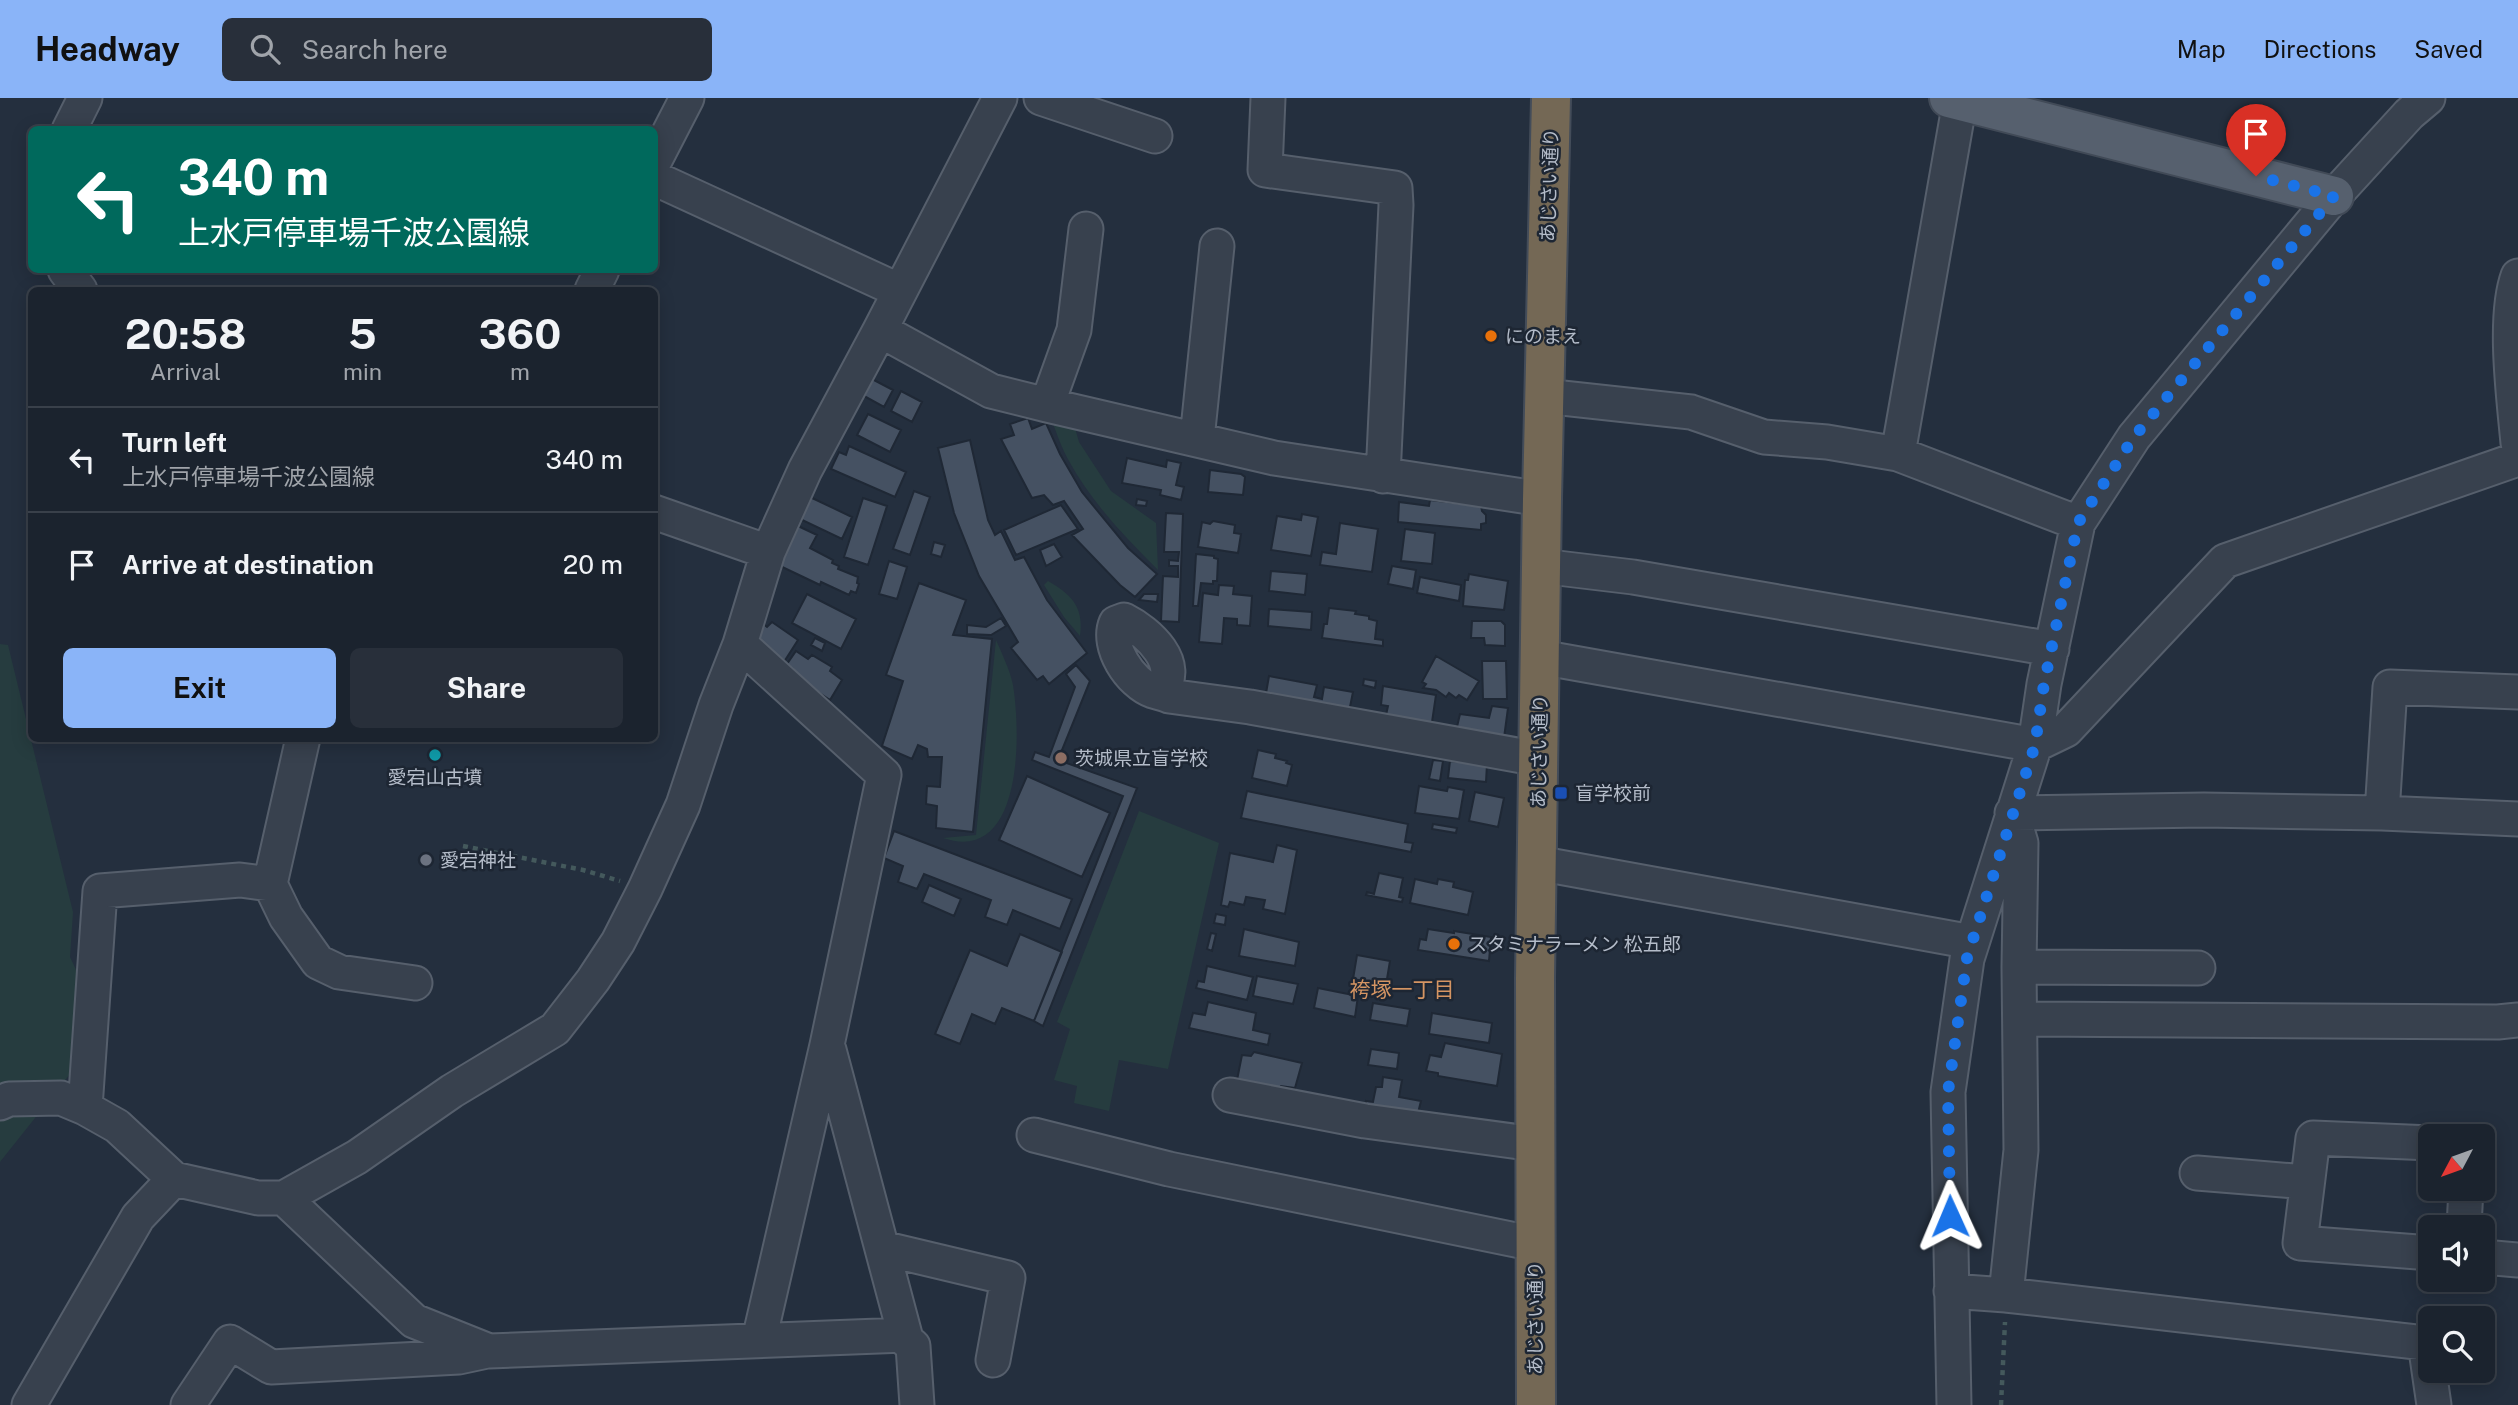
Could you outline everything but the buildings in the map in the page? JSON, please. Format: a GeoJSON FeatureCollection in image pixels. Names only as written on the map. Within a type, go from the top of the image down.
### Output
{"type":"FeatureCollection","features":[{"type":"Feature","properties":{"kind":"highway","name":"あじさい通り"},"geometry":{"type":"LineString","coordinates":[[1536,1405],[1537,863],[1551,98]]}},
{"type":"Feature","properties":{"kind":"main road"},"geometry":{"type":"LineString","coordinates":[[1955,99],[2010,105],[2334,196]]}},
{"type":"Feature","properties":{"kind":"street"},"geometry":{"type":"LineString","coordinates":[[72,126],[85,98]]}},
{"type":"Feature","properties":{"kind":"street"},"geometry":{"type":"LineString","coordinates":[[656,126],[669,98]]}},
{"type":"Feature","properties":{"kind":"street"},"geometry":{"type":"LineString","coordinates":[[658,154],[687,98]]}},
{"type":"Feature","properties":{"kind":"street"},"geometry":{"type":"LineString","coordinates":[[0,1103],[9,1099],[61,1098],[117,1126],[174,1179],[258,1198],[284,1198],[357,1157],[452,1091],[555,1029],[618,942],[645,889],[683,804],[716,705],[740,644],[768,552],[804,470],[1000,98]]}},
{"type":"Feature","properties":{"kind":"street"},"geometry":{"type":"LineString","coordinates":[[1041,98],[1155,136]]}},
{"type":"Feature","properties":{"kind":"street"},"geometry":{"type":"LineString","coordinates":[[1268,98],[1265,170],[1395,188],[1383,476]]}},
{"type":"Feature","properties":{"kind":"street"},"geometry":{"type":"LineString","coordinates":[[1898,454],[1955,99]]}},
{"type":"Feature","properties":{"kind":"street"},"geometry":{"type":"LineString","coordinates":[[1954,1405],[1948,1092],[1967,958],[2035,745],[2078,523],[2134,437],[2410,103]]}},
{"type":"Feature","properties":{"kind":"street"},"geometry":{"type":"LineString","coordinates":[[658,180],[900,291]]}},
{"type":"Feature","properties":{"kind":"street"},"geometry":{"type":"LineString","coordinates":[[1047,405],[1074,330],[1086,229]]}},
{"type":"Feature","properties":{"kind":"street"},"geometry":{"type":"LineString","coordinates":[[1197,439],[1217,246]]}},
{"type":"Feature","properties":{"kind":"street"},"geometry":{"type":"LineString","coordinates":[[2518,276],[2512,315],[2512,371],[2518,443]]}},
{"type":"Feature","properties":{"kind":"street"},"geometry":{"type":"LineString","coordinates":[[880,330],[992,391],[1274,458],[1542,499]]}},
{"type":"Feature","properties":{"kind":"street"},"geometry":{"type":"LineString","coordinates":[[1544,396],[1691,412],[1764,437],[1827,442],[1898,454],[2078,523]]}},
{"type":"Feature","properties":{"kind":"street"},"geometry":{"type":"LineString","coordinates":[[1540,657],[2035,745],[2066,730],[2225,561],[2518,459]]}},
{"type":"Feature","properties":{"kind":"street"},"geometry":{"type":"LineString","coordinates":[[658,513],[768,552]]}},
{"type":"Feature","properties":{"kind":"street"},"geometry":{"type":"LineString","coordinates":[[1541,566],[1633,577],[2052,649]]}},
{"type":"Feature","properties":{"kind":"street"},"geometry":{"type":"LineString","coordinates":[[740,644],[884,775],[827,1045],[759,1340]]}},
{"type":"Feature","properties":{"kind":"street"},"geometry":{"type":"LineString","coordinates":[[2382,813],[2390,687],[2518,692]]}},
{"type":"Feature","properties":{"kind":"street"},"geometry":{"type":"LineString","coordinates":[[1160,692],[1169,696],[1539,759]]}},
{"type":"Feature","properties":{"kind":"street"},"geometry":{"type":"LineString","coordinates":[[302,742],[270,884],[286,917],[318,962],[339,972],[415,983]]}},
{"type":"Feature","properties":{"kind":"street"},"geometry":{"type":"LineString","coordinates":[[2012,813],[2204,810],[2382,813],[2518,819]]}},
{"type":"Feature","properties":{"kind":"street"},"geometry":{"type":"LineString","coordinates":[[2006,1295],[2021,1150],[2021,843],[2012,813]]}},
{"type":"Feature","properties":{"kind":"street"},"geometry":{"type":"LineString","coordinates":[[1537,863],[1972,943]]}},
{"type":"Feature","properties":{"kind":"street"},"geometry":{"type":"LineString","coordinates":[[85,1108],[100,891],[240,880],[270,884]]}},
{"type":"Feature","properties":{"kind":"street"},"geometry":{"type":"LineString","coordinates":[[2019,967],[2198,968]]}},
{"type":"Feature","properties":{"kind":"street"},"geometry":{"type":"LineString","coordinates":[[2020,1019],[2518,1020]]}},
{"type":"Feature","properties":{"kind":"street"},"geometry":{"type":"LineString","coordinates":[[827,1045],[909,1341],[917,1405]]}},
{"type":"Feature","properties":{"kind":"street"},"geometry":{"type":"LineString","coordinates":[[1230,1095],[1365,1121],[1535,1144]]}},
{"type":"Feature","properties":{"kind":"street"},"geometry":{"type":"LineString","coordinates":[[1034,1135],[1169,1169],[1535,1244]]}},
{"type":"Feature","properties":{"kind":"street"},"geometry":{"type":"LineString","coordinates":[[2418,1142],[2313,1138],[2300,1243],[2418,1252]]}},
{"type":"Feature","properties":{"kind":"street"},"geometry":{"type":"LineString","coordinates":[[2197,1174],[2307,1182]]}},
{"type":"Feature","properties":{"kind":"street"},"geometry":{"type":"LineString","coordinates":[[29,1405],[138,1217],[174,1179]]}},
{"type":"Feature","properties":{"kind":"street"},"geometry":{"type":"LineString","coordinates":[[284,1198],[414,1321],[489,1351]]}},
{"type":"Feature","properties":{"kind":"street"},"geometry":{"type":"LineString","coordinates":[[882,1248],[1008,1278],[993,1360]]}},
{"type":"Feature","properties":{"kind":"street"},"geometry":{"type":"LineString","coordinates":[[2495,1258],[2518,1259]]}},
{"type":"Feature","properties":{"kind":"street"},"geometry":{"type":"LineString","coordinates":[[1951,1291],[2425,1343],[2434,1405]]}},
{"type":"Feature","properties":{"kind":"street"},"geometry":{"type":"LineString","coordinates":[[188,1405],[230,1342],[271,1367],[459,1357],[489,1351],[759,1340],[909,1341]]}},
{"type":"Feature","properties":{"kind":"path"},"geometry":{"type":"LineString","coordinates":[[463,846],[583,870],[645,889]]}},
{"type":"Feature","properties":{"kind":"path"},"geometry":{"type":"LineString","coordinates":[[2001,1405],[2006,1295]]}},
{"type":"Feature","properties":{"kind":"green space"},"geometry":{"type":"Polygon","coordinates":[[[1052,421],[1075,428],[1079,442],[1111,491],[1156,523],[1158,570],[1121,532],[1088,491],[1066,456],[1052,421]]]}},
{"type":"Feature","properties":{"kind":"green space"},"geometry":{"type":"Polygon","coordinates":[[[1048,581],[1064,591],[1074,603],[1080,617],[1080,636],[1064,617],[1044,585],[1048,581]]]}},
{"type":"Feature","properties":{"kind":"green space"},"geometry":{"type":"Polygon","coordinates":[[[996,640],[1012,679],[1016,707],[1017,733],[1011,790],[1002,814],[989,832],[969,841],[943,838],[976,835],[996,640]]]}},
{"type":"Feature","properties":{"kind":"green space"},"geometry":{"type":"Polygon","coordinates":[[[0,644],[8,645],[28,727],[28,742],[32,742],[73,912],[70,957],[103,1027],[82,1059],[0,1162],[0,644]]]}},
{"type":"Feature","properties":{"kind":"green space"},"geometry":{"type":"Polygon","coordinates":[[[1139,811],[1219,843],[1168,1069],[1119,1060],[1109,1111],[1074,1103],[1077,1086],[1054,1080],[1070,1029],[1057,1022],[1139,811]]]}},
{"type":"Feature","properties":{"kind":"place","name":"にのまえ"},"geometry":{"type":"Point","coordinates":[1491,336]}},
{"type":"Feature","properties":{"kind":"place","name":"愛宕山古墳"},"geometry":{"type":"Point","coordinates":[435,755]}},
{"type":"Feature","properties":{"kind":"place","name":"茨城県立盲学校"},"geometry":{"type":"Point","coordinates":[1061,758]}},
{"type":"Feature","properties":{"kind":"place","name":"盲学校前"},"geometry":{"type":"Point","coordinates":[1561,793]}},
{"type":"Feature","properties":{"kind":"place","name":"愛宕神社"},"geometry":{"type":"Point","coordinates":[426,860]}},
{"type":"Feature","properties":{"kind":"place","name":"スタミナラーメン 松五郎"},"geometry":{"type":"Point","coordinates":[1454,944]}},
{"type":"Feature","properties":{"kind":"district","name":"袴塚一丁目"},"geometry":{"type":"Point","coordinates":[1402,989]}},
{"type":"Feature","properties":{"kind":"route"},"geometry":{"type":"LineString","coordinates":[[1950,1216],[1948,1092],[1967,958],[2035,745],[2044,684],[2078,523],[2134,437],[2334,196],[2256,176]]}}]}
